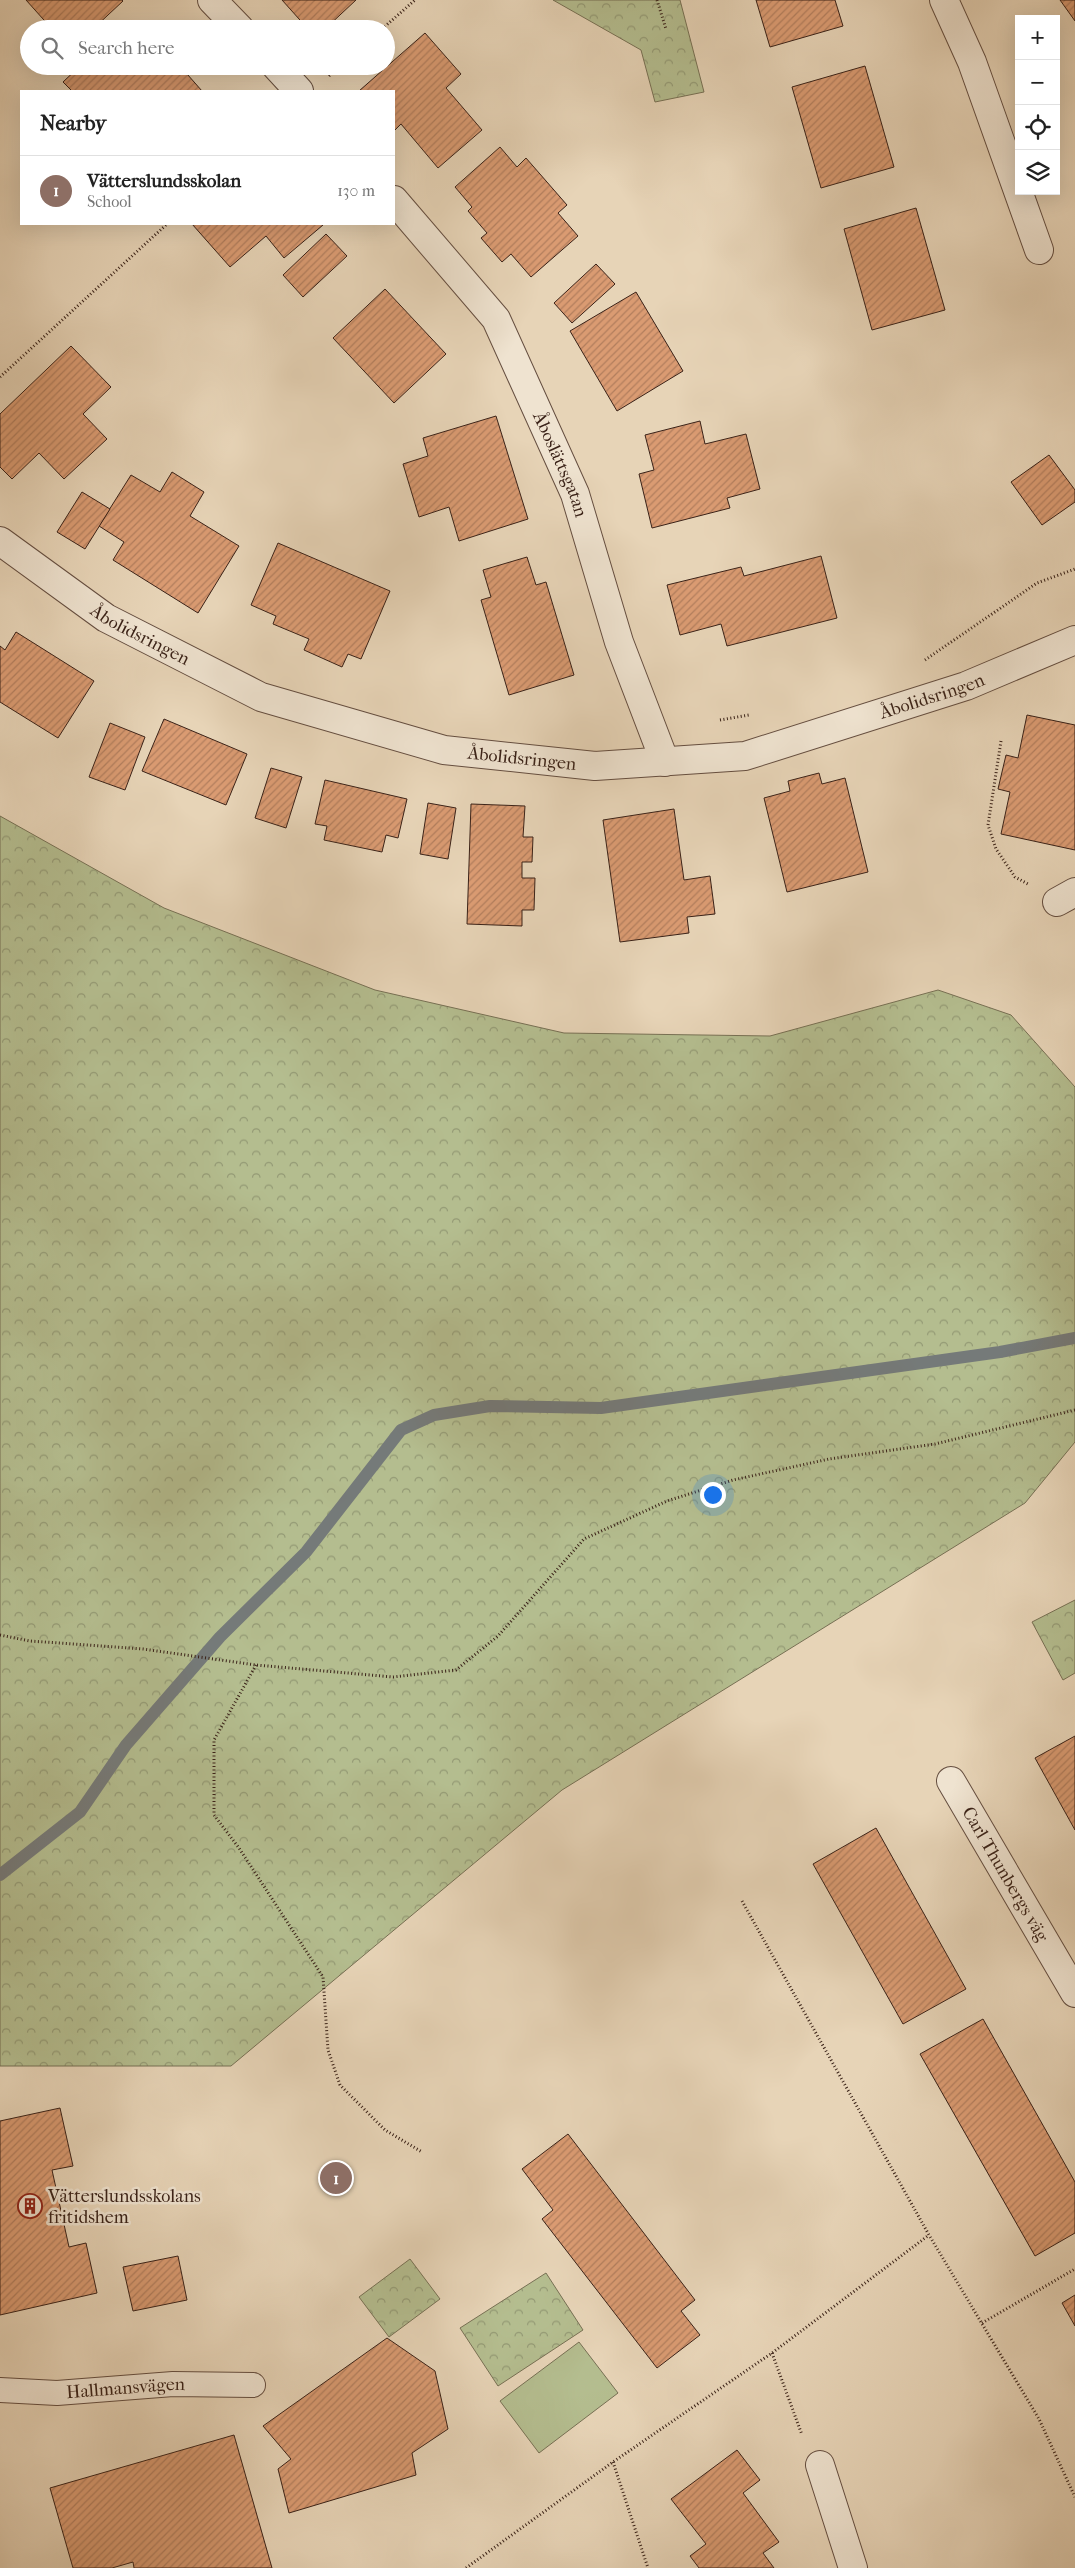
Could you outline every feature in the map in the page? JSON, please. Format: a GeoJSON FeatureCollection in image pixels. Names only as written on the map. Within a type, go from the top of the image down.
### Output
{"type":"FeatureCollection","features":[{"type":"Feature","properties":{"kind":"street"},"geometry":{"type":"LineString","coordinates":[[212,0],[231,20]]}},
{"type":"Feature","properties":{"kind":"street"},"geometry":{"type":"LineString","coordinates":[[944,0],[972,62],[1039,250]]}},
{"type":"Feature","properties":{"kind":"street"},"geometry":{"type":"LineString","coordinates":[[285,75],[299,90]]}},
{"type":"Feature","properties":{"kind":"street","name":"Åboslättsgatan"},"geometry":{"type":"LineString","coordinates":[[395,201],[496,319],[575,494],[619,642],[665,762]]}},
{"type":"Feature","properties":{"kind":"street","name":"Åbolidsringen"},"geometry":{"type":"LineString","coordinates":[[0,541],[106,618],[261,697],[444,750],[595,766],[745,756],[966,686],[1075,640]]}},
{"type":"Feature","properties":{"kind":"street","name":"Carl Thunbergs väg"},"geometry":{"type":"LineString","coordinates":[[951,1781],[1075,1993]]}},
{"type":"Feature","properties":{"kind":"street"},"geometry":{"type":"LineString","coordinates":[[820,2465],[853,2568]]}},
{"type":"Feature","properties":{"kind":"lane","name":"Hallmansvägen"},"geometry":{"type":"LineString","coordinates":[[0,2390],[57,2393],[173,2384],[253,2385]]}},
{"type":"Feature","properties":{"kind":"path"},"geometry":{"type":"LineString","coordinates":[[392,20],[415,0]]}},
{"type":"Feature","properties":{"kind":"path"},"geometry":{"type":"LineString","coordinates":[[657,0],[666,29]]}},
{"type":"Feature","properties":{"kind":"path"},"geometry":{"type":"LineString","coordinates":[[0,377],[166,225]]}},
{"type":"Feature","properties":{"kind":"path"},"geometry":{"type":"LineString","coordinates":[[918,665],[1037,582],[1075,569]]}},
{"type":"Feature","properties":{"kind":"path"},"geometry":{"type":"LineString","coordinates":[[710,722],[758,714]]}},
{"type":"Feature","properties":{"kind":"path"},"geometry":{"type":"LineString","coordinates":[[1001,741],[988,825],[996,849],[1016,877],[1066,897]]}},
{"type":"Feature","properties":{"kind":"path"},"geometry":{"type":"LineString","coordinates":[[0,1635],[30,1641],[143,1649],[256,1665],[393,1677],[456,1670],[498,1636],[584,1539],[667,1501],[743,1478],[829,1459],[935,1444],[1075,1410]]}},
{"type":"Feature","properties":{"kind":"path"},"geometry":{"type":"LineString","coordinates":[[256,1665],[214,1740],[214,1815],[239,1848],[324,1977],[328,2050],[340,2085],[385,2130],[422,2152]]}},
{"type":"Feature","properties":{"kind":"path"},"geometry":{"type":"LineString","coordinates":[[742,1901],[929,2235],[1039,2419],[1075,2497]]}},
{"type":"Feature","properties":{"kind":"path"},"geometry":{"type":"LineString","coordinates":[[466,2568],[613,2462],[772,2353],[929,2235]]}},
{"type":"Feature","properties":{"kind":"path"},"geometry":{"type":"LineString","coordinates":[[982,2323],[1075,2269]]}},
{"type":"Feature","properties":{"kind":"path"},"geometry":{"type":"LineString","coordinates":[[772,2353],[803,2440],[820,2465]]}},
{"type":"Feature","properties":{"kind":"path"},"geometry":{"type":"LineString","coordinates":[[613,2462],[648,2568]]}},
{"type":"Feature","properties":{"kind":"green space"},"geometry":{"type":"Polygon","coordinates":[[[553,0],[680,0],[704,92],[655,102],[641,50],[553,0]]]}},
{"type":"Feature","properties":{"kind":"green space"},"geometry":{"type":"Polygon","coordinates":[[[0,816],[164,908],[375,990],[564,1033],[770,1036],[938,990],[1011,1015],[1075,1087],[1075,1442],[1025,1503],[562,1790],[231,2066],[0,2066],[0,816]]]}},
{"type":"Feature","properties":{"kind":"green space"},"geometry":{"type":"Polygon","coordinates":[[[1075,1600],[1075,1673],[1063,1680],[1032,1622],[1075,1600]]]}},
{"type":"Feature","properties":{"kind":"green space"},"geometry":{"type":"Polygon","coordinates":[[[410,2259],[440,2299],[389,2337],[359,2297],[410,2259]]]}},
{"type":"Feature","properties":{"kind":"green space"},"geometry":{"type":"Polygon","coordinates":[[[546,2273],[583,2330],[498,2386],[460,2328],[546,2273]]]}},
{"type":"Feature","properties":{"kind":"green space"},"geometry":{"type":"Polygon","coordinates":[[[579,2342],[618,2393],[539,2453],[500,2401],[579,2342]]]}},
{"type":"Feature","properties":{"kind":"building"},"geometry":{"type":"Polygon","coordinates":[[[26,0],[123,1],[103,20],[44,20],[26,0]]]}},
{"type":"Feature","properties":{"kind":"building"},"geometry":{"type":"Polygon","coordinates":[[[282,0],[356,0],[335,20],[300,20],[282,0]]]}},
{"type":"Feature","properties":{"kind":"building"},"geometry":{"type":"Polygon","coordinates":[[[756,0],[835,0],[843,26],[770,47],[756,0]]]}},
{"type":"Feature","properties":{"kind":"building"},"geometry":{"type":"Polygon","coordinates":[[[1060,0],[1075,0],[1075,21],[1060,0]]]}},
{"type":"Feature","properties":{"kind":"building"},"geometry":{"type":"Polygon","coordinates":[[[425,33],[461,74],[446,88],[482,130],[438,168],[401,124],[395,130],[395,90],[360,90],[377,75],[395,75],[395,59],[425,33]]]}},
{"type":"Feature","properties":{"kind":"building"},"geometry":{"type":"Polygon","coordinates":[[[865,66],[894,167],[821,188],[792,87],[865,66]]]}},
{"type":"Feature","properties":{"kind":"building"},"geometry":{"type":"Polygon","coordinates":[[[70,75],[188,75],[201,90],[71,90],[63,82],[70,75]]]}},
{"type":"Feature","properties":{"kind":"building"},"geometry":{"type":"Polygon","coordinates":[[[500,147],[517,167],[526,158],[567,205],[558,213],[578,236],[531,277],[511,254],[502,262],[481,238],[487,233],[468,211],[472,207],[455,187],[500,147]]]}},
{"type":"Feature","properties":{"kind":"building"},"geometry":{"type":"Polygon","coordinates":[[[916,208],[945,310],[872,330],[844,229],[916,208]]]}},
{"type":"Feature","properties":{"kind":"building"},"geometry":{"type":"Polygon","coordinates":[[[193,225],[323,225],[284,258],[266,236],[230,267],[193,225]]]}},
{"type":"Feature","properties":{"kind":"building"},"geometry":{"type":"Polygon","coordinates":[[[326,234],[347,256],[303,297],[283,275],[326,234]]]}},
{"type":"Feature","properties":{"kind":"building"},"geometry":{"type":"Polygon","coordinates":[[[596,264],[615,284],[572,323],[554,303],[596,264]]]}},
{"type":"Feature","properties":{"kind":"building"},"geometry":{"type":"Polygon","coordinates":[[[385,289],[446,354],[394,403],[333,338],[385,289]]]}},
{"type":"Feature","properties":{"kind":"building"},"geometry":{"type":"Polygon","coordinates":[[[636,292],[683,371],[617,411],[570,331],[636,292]]]}},
{"type":"Feature","properties":{"kind":"building"},"geometry":{"type":"Polygon","coordinates":[[[71,346],[111,387],[83,414],[107,439],[64,479],[39,453],[12,479],[0,467],[0,414],[71,346]]]}},
{"type":"Feature","properties":{"kind":"building"},"geometry":{"type":"Polygon","coordinates":[[[496,416],[528,519],[459,541],[449,507],[419,517],[403,464],[428,456],[423,438],[496,416]]]}},
{"type":"Feature","properties":{"kind":"building"},"geometry":{"type":"Polygon","coordinates":[[[700,421],[705,444],[746,434],[760,489],[727,498],[730,508],[652,528],[639,474],[654,470],[645,435],[700,421]]]}},
{"type":"Feature","properties":{"kind":"building"},"geometry":{"type":"Polygon","coordinates":[[[1049,455],[1075,490],[1075,502],[1042,525],[1011,482],[1049,455]]]}},
{"type":"Feature","properties":{"kind":"building"},"geometry":{"type":"Polygon","coordinates":[[[172,472],[204,492],[190,516],[239,546],[198,613],[113,560],[124,542],[99,526],[131,475],[160,492],[172,472]]]}},
{"type":"Feature","properties":{"kind":"building"},"geometry":{"type":"Polygon","coordinates":[[[82,492],[110,509],[85,549],[57,532],[82,492]]]}},
{"type":"Feature","properties":{"kind":"building"},"geometry":{"type":"Polygon","coordinates":[[[278,543],[390,591],[361,659],[348,654],[342,667],[304,650],[309,639],[273,624],[276,616],[251,605],[278,543]]]}},
{"type":"Feature","properties":{"kind":"building"},"geometry":{"type":"Polygon","coordinates":[[[821,556],[837,618],[727,646],[721,624],[680,635],[667,585],[741,567],[744,576],[821,556]]]}},
{"type":"Feature","properties":{"kind":"building"},"geometry":{"type":"Polygon","coordinates":[[[527,557],[536,585],[546,582],[574,675],[509,695],[481,600],[491,597],[483,570],[527,557]]]}},
{"type":"Feature","properties":{"kind":"building"},"geometry":{"type":"Polygon","coordinates":[[[16,632],[94,681],[58,738],[0,702],[0,646],[5,650],[16,632]]]}},
{"type":"Feature","properties":{"kind":"building"},"geometry":{"type":"Polygon","coordinates":[[[1027,715],[1075,725],[1075,850],[1001,834],[1010,792],[998,789],[1006,755],[1018,758],[1027,715]]]}},
{"type":"Feature","properties":{"kind":"building"},"geometry":{"type":"Polygon","coordinates":[[[164,719],[247,754],[226,805],[142,771],[164,719]]]}},
{"type":"Feature","properties":{"kind":"building"},"geometry":{"type":"Polygon","coordinates":[[[110,723],[145,737],[125,790],[89,777],[110,723]]]}},
{"type":"Feature","properties":{"kind":"building"},"geometry":{"type":"Polygon","coordinates":[[[271,768],[302,777],[286,828],[255,818],[271,768]]]}},
{"type":"Feature","properties":{"kind":"building"},"geometry":{"type":"Polygon","coordinates":[[[819,773],[822,784],[845,778],[868,872],[787,892],[764,798],[790,791],[788,781],[819,773]]]}},
{"type":"Feature","properties":{"kind":"building"},"geometry":{"type":"Polygon","coordinates":[[[325,780],[407,799],[398,838],[386,835],[382,852],[324,840],[327,826],[315,824],[325,780]]]}},
{"type":"Feature","properties":{"kind":"building"},"geometry":{"type":"Polygon","coordinates":[[[428,803],[456,808],[448,859],[420,854],[428,803]]]}},
{"type":"Feature","properties":{"kind":"building"},"geometry":{"type":"Polygon","coordinates":[[[471,804],[525,806],[523,837],[533,837],[532,862],[522,862],[522,878],[535,878],[534,910],[522,910],[522,926],[467,924],[471,804]]]}},
{"type":"Feature","properties":{"kind":"building"},"geometry":{"type":"Polygon","coordinates":[[[674,809],[684,880],[710,876],[715,914],[687,917],[689,933],[620,942],[603,820],[674,809]]]}},
{"type":"Feature","properties":{"kind":"building"},"geometry":{"type":"Polygon","coordinates":[[[1075,1736],[1075,1830],[1035,1758],[1075,1736]]]}},
{"type":"Feature","properties":{"kind":"building"},"geometry":{"type":"Polygon","coordinates":[[[876,1828],[966,1989],[903,2024],[813,1864],[876,1828]]]}},
{"type":"Feature","properties":{"kind":"building"},"geometry":{"type":"Polygon","coordinates":[[[983,2019],[1075,2182],[1075,2233],[1035,2256],[920,2054],[983,2019]]]}},
{"type":"Feature","properties":{"kind":"building","name":"Vätterslundsskolans fritidshem"},"geometry":{"type":"Polygon","coordinates":[[[60,2108],[73,2166],[52,2170],[69,2247],[86,2243],[97,2293],[0,2315],[0,2121],[60,2108]]]}},
{"type":"Feature","properties":{"kind":"building"},"geometry":{"type":"Polygon","coordinates":[[[568,2134],[695,2300],[681,2311],[700,2335],[657,2368],[542,2219],[553,2210],[522,2169],[568,2134]]]}},
{"type":"Feature","properties":{"kind":"building"},"geometry":{"type":"Polygon","coordinates":[[[178,2256],[187,2300],[133,2311],[123,2267],[178,2256]]]}},
{"type":"Feature","properties":{"kind":"building"},"geometry":{"type":"Polygon","coordinates":[[[1075,2295],[1075,2326],[1062,2303],[1075,2295]]]}},
{"type":"Feature","properties":{"kind":"building"},"geometry":{"type":"Polygon","coordinates":[[[387,2338],[435,2371],[448,2429],[412,2453],[416,2475],[289,2513],[278,2469],[291,2459],[263,2426],[387,2338]]]}},
{"type":"Feature","properties":{"kind":"building"},"geometry":{"type":"Polygon","coordinates":[[[234,2435],[272,2568],[134,2568],[133,2562],[112,2568],[73,2568],[50,2488],[234,2435]]]}},
{"type":"Feature","properties":{"kind":"building"},"geometry":{"type":"Polygon","coordinates":[[[737,2450],[760,2480],[743,2493],[779,2542],[763,2553],[774,2568],[699,2568],[690,2556],[706,2544],[671,2499],[737,2450]]]}},
{"type":"Feature","properties":{"kind":"waterway"},"geometry":{"type":"LineString","coordinates":[[0,1875],[80,1812],[126,1745],[220,1637],[306,1552],[401,1430],[434,1415],[490,1406],[601,1408],[1000,1352],[1075,1338]]}},
{"type":"Feature","properties":{"kind":"place","name":"Vätterslundsskolan"},"geometry":{"type":"Point","coordinates":[336,2178]}},
{"type":"Feature","properties":{"kind":"place","name":"Vätterslundsskolans fritidshem"},"geometry":{"type":"Point","coordinates":[30,2206]}}]}
